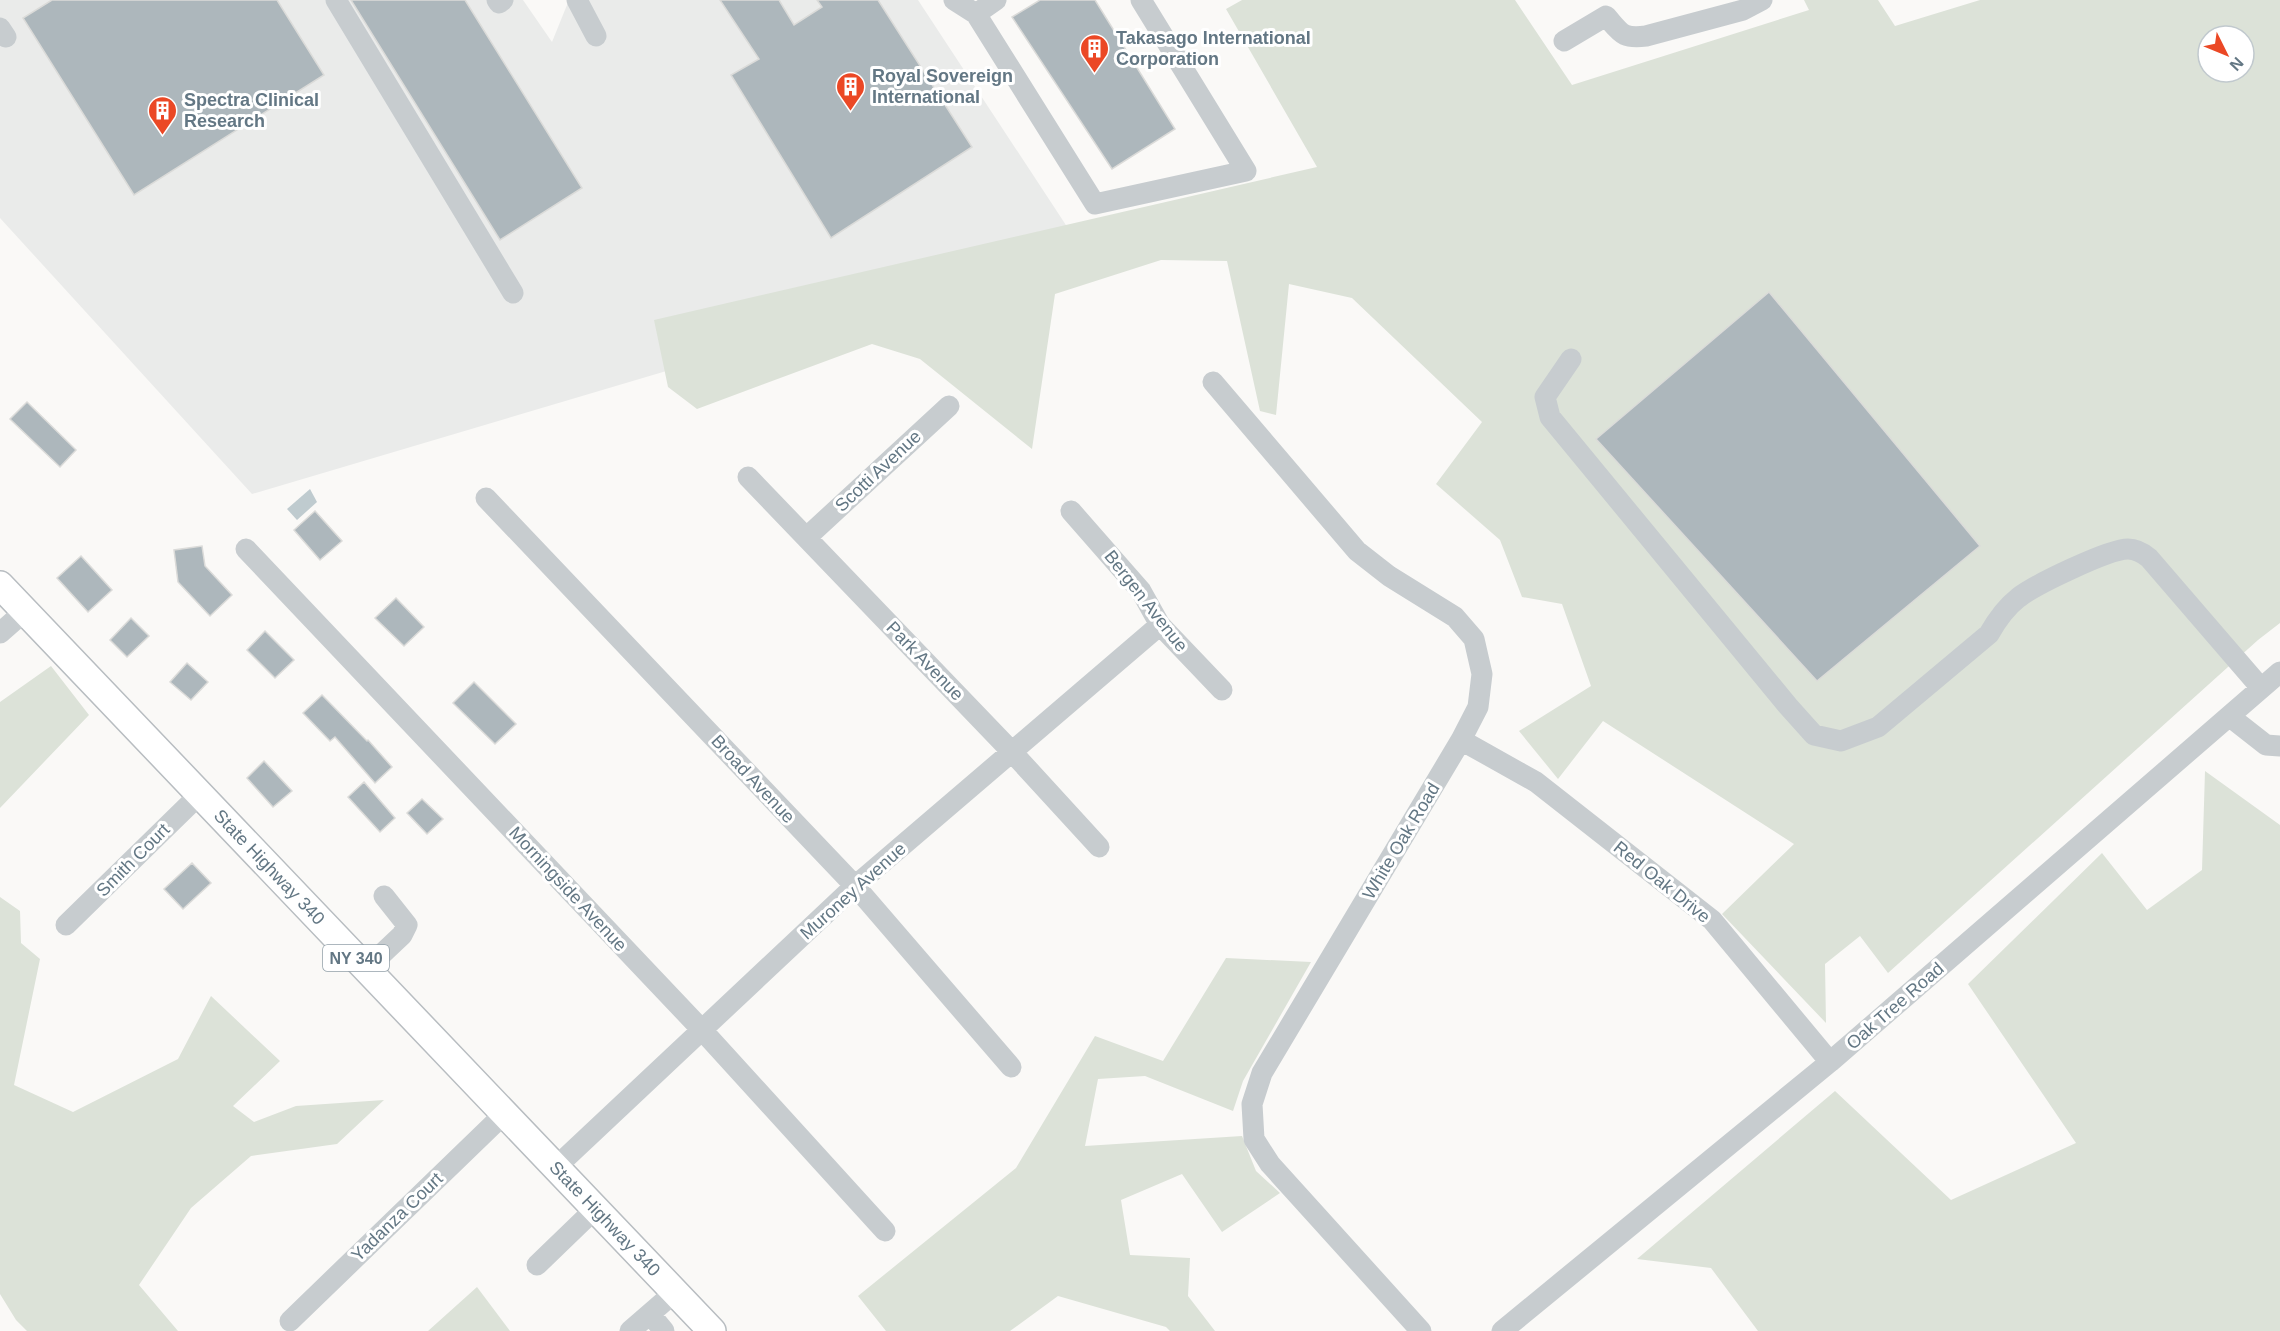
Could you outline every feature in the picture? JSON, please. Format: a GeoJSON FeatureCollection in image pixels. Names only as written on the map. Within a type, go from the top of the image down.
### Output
{"type":"FeatureCollection","features":[{"type":"Feature","properties":{"kind":"main road","name":"State Highway 340"},"geometry":{"type":"LineString","coordinates":[[0,585],[712,1331]]}},
{"type":"Feature","properties":{"kind":"street"},"geometry":{"type":"LineString","coordinates":[[336,0],[513,293]]}},
{"type":"Feature","properties":{"kind":"street"},"geometry":{"type":"LineString","coordinates":[[497,0],[499,3],[503,0]]}},
{"type":"Feature","properties":{"kind":"street"},"geometry":{"type":"LineString","coordinates":[[577,0],[596,36]]}},
{"type":"Feature","properties":{"kind":"street"},"geometry":{"type":"LineString","coordinates":[[954,0],[976,14],[1095,204],[1246,171],[1141,0]]}},
{"type":"Feature","properties":{"kind":"street"},"geometry":{"type":"LineString","coordinates":[[976,14],[996,0]]}},
{"type":"Feature","properties":{"kind":"street"},"geometry":{"type":"LineString","coordinates":[[1564,40],[1606,16],[1621,33],[1630,38],[1646,36],[1743,10],[1762,0]]}},
{"type":"Feature","properties":{"kind":"street"},"geometry":{"type":"LineString","coordinates":[[1571,359],[1545,397],[1550,417],[1780,697],[1814,735],[1841,741],[1878,727],[1989,634],[2001,614],[2018,597],[2113,551],[2130,549],[2141,551],[2149,558],[2261,688]]}},
{"type":"Feature","properties":{"kind":"street","name":"White Oak Road"},"geometry":{"type":"LineString","coordinates":[[1213,382],[1357,551],[1389,576],[1455,617],[1474,639],[1482,674],[1478,707],[1461,740],[1262,1073],[1252,1104],[1254,1138],[1270,1164],[1421,1331]]}},
{"type":"Feature","properties":{"kind":"street","name":"Scotti Avenue"},"geometry":{"type":"LineString","coordinates":[[807,537],[949,406]]}},
{"type":"Feature","properties":{"kind":"street","name":"Park Avenue"},"geometry":{"type":"LineString","coordinates":[[748,477],[1100,847]]}},
{"type":"Feature","properties":{"kind":"street","name":"Broad Avenue"},"geometry":{"type":"LineString","coordinates":[[486,498],[855,886],[1011,1067]]}},
{"type":"Feature","properties":{"kind":"street","name":"Bergen Avenue"},"geometry":{"type":"LineString","coordinates":[[1071,511],[1141,591],[1160,625],[1222,690]]}},
{"type":"Feature","properties":{"kind":"street","name":"Morningside Avenue"},"geometry":{"type":"LineString","coordinates":[[246,549],[702,1030],[885,1231]]}},
{"type":"Feature","properties":{"kind":"street"},"geometry":{"type":"LineString","coordinates":[[0,633],[25,611]]}},
{"type":"Feature","properties":{"kind":"street","name":"Muroney Avenue"},"geometry":{"type":"LineString","coordinates":[[556,1167],[855,886],[1160,625]]}},
{"type":"Feature","properties":{"kind":"street","name":"Oak Tree Road"},"geometry":{"type":"LineString","coordinates":[[1506,1330],[1830,1062],[2280,672]]}},
{"type":"Feature","properties":{"kind":"street"},"geometry":{"type":"LineString","coordinates":[[2229,716],[2266,745],[2280,746]]}},
{"type":"Feature","properties":{"kind":"street","name":"Red Oak Drive"},"geometry":{"type":"LineString","coordinates":[[1461,740],[1536,782],[1712,920],[1830,1062]]}},
{"type":"Feature","properties":{"kind":"street","name":"Smith Court"},"geometry":{"type":"LineString","coordinates":[[66,925],[199,795]]}},
{"type":"Feature","properties":{"kind":"street"},"geometry":{"type":"LineString","coordinates":[[366,969],[402,935],[407,925],[384,896]]}},
{"type":"Feature","properties":{"kind":"street","name":"Yadanza Court"},"geometry":{"type":"LineString","coordinates":[[290,1321],[504,1114]]}},
{"type":"Feature","properties":{"kind":"street"},"geometry":{"type":"LineString","coordinates":[[537,1265],[595,1209]]}},
{"type":"Feature","properties":{"kind":"street"},"geometry":{"type":"LineString","coordinates":[[630,1331],[675,1292]]}},
{"type":"Feature","properties":{"kind":"street"},"geometry":{"type":"LineString","coordinates":[[650,1314],[664,1331]]}},
{"type":"Feature","properties":{"kind":"shaded area"},"geometry":{"type":"Polygon","coordinates":[[[0,0],[523,0],[552,42],[569,0],[918,0],[1081,248],[252,494],[0,218],[0,0]]]}},
{"type":"Feature","properties":{"kind":"shaded area"},"geometry":{"type":"Polygon","coordinates":[[[1242,0],[1515,0],[1572,85],[1809,10],[1804,0],[1878,0],[1895,26],[1980,0],[2280,0],[2280,623],[2258,640],[1888,973],[1860,936],[1825,964],[1826,1023],[1722,914],[1794,844],[1603,721],[1558,779],[1519,731],[1591,686],[1562,604],[1522,597],[1500,540],[1436,484],[1482,422],[1352,298],[1289,284],[1276,415],[1260,411],[1227,261],[1161,260],[1055,294],[1032,449],[920,359],[872,344],[697,409],[668,387],[654,320],[1317,167],[1226,9],[1242,0]]]}},
{"type":"Feature","properties":{"kind":"shaded area"},"geometry":{"type":"Polygon","coordinates":[[[310,489],[317,502],[297,520],[287,509],[310,489]]]}},
{"type":"Feature","properties":{"kind":"shaded area"},"geometry":{"type":"Polygon","coordinates":[[[51,666],[89,715],[0,808],[0,702],[51,666]]]}},
{"type":"Feature","properties":{"kind":"shaded area"},"geometry":{"type":"Polygon","coordinates":[[[2205,771],[2280,825],[2280,1331],[1758,1331],[1711,1268],[1637,1259],[1835,1091],[1951,1200],[2076,1143],[1968,984],[2102,853],[2147,910],[2202,870],[2205,771]]]}},
{"type":"Feature","properties":{"kind":"shaded area"},"geometry":{"type":"Polygon","coordinates":[[[0,897],[20,911],[21,943],[40,959],[14,1085],[73,1112],[178,1059],[211,996],[280,1061],[233,1106],[254,1122],[296,1106],[384,1100],[337,1144],[251,1156],[191,1208],[139,1285],[178,1331],[27,1331],[16,1320],[0,1294],[0,897]]]}},
{"type":"Feature","properties":{"kind":"shaded area"},"geometry":{"type":"Polygon","coordinates":[[[1226,958],[1311,962],[1243,1081],[1233,1111],[1145,1076],[1098,1079],[1085,1146],[1242,1136],[1256,1171],[1280,1193],[1222,1232],[1182,1174],[1121,1200],[1130,1255],[1190,1258],[1188,1296],[1215,1331],[1170,1331],[1166,1327],[1058,1296],[1010,1331],[886,1331],[858,1296],[1016,1168],[1095,1036],[1163,1061],[1226,958]]]}},
{"type":"Feature","properties":{"kind":"shaded area"},"geometry":{"type":"Polygon","coordinates":[[[477,1287],[510,1331],[428,1331],[477,1287]]]}},
{"type":"Feature","properties":{"kind":"building","name":"Spectra Clinical Research"},"geometry":{"type":"Polygon","coordinates":[[[52,0],[277,0],[324,75],[134,195],[23,18],[52,0]]]}},
{"type":"Feature","properties":{"kind":"building"},"geometry":{"type":"Polygon","coordinates":[[[351,0],[465,0],[582,188],[500,240],[351,0]]]}},
{"type":"Feature","properties":{"kind":"building","name":"Royal Sovereign International"},"geometry":{"type":"Polygon","coordinates":[[[720,0],[779,0],[794,25],[822,7],[817,0],[878,0],[972,147],[831,238],[731,75],[759,59],[720,0]]]}},
{"type":"Feature","properties":{"kind":"building","name":"Takasago International Corporation"},"geometry":{"type":"Polygon","coordinates":[[[1040,0],[1095,0],[1175,129],[1112,169],[1012,17],[1040,0]]]}},
{"type":"Feature","properties":{"kind":"building"},"geometry":{"type":"Polygon","coordinates":[[[1769,292],[1980,546],[1817,681],[1596,439],[1769,292]]]}},
{"type":"Feature","properties":{"kind":"building"},"geometry":{"type":"Polygon","coordinates":[[[27,402],[76,450],[60,467],[10,419],[27,402]]]}},
{"type":"Feature","properties":{"kind":"building"},"geometry":{"type":"Polygon","coordinates":[[[315,511],[342,541],[320,560],[294,530],[315,511]]]}},
{"type":"Feature","properties":{"kind":"building"},"geometry":{"type":"Polygon","coordinates":[[[202,546],[205,566],[232,595],[210,616],[178,582],[174,550],[202,546]]]}},
{"type":"Feature","properties":{"kind":"building"},"geometry":{"type":"Polygon","coordinates":[[[81,556],[112,590],[88,612],[57,578],[81,556]]]}},
{"type":"Feature","properties":{"kind":"building"},"geometry":{"type":"Polygon","coordinates":[[[396,598],[424,627],[404,646],[375,618],[396,598]]]}},
{"type":"Feature","properties":{"kind":"building"},"geometry":{"type":"Polygon","coordinates":[[[131,618],[149,636],[127,657],[110,640],[131,618]]]}},
{"type":"Feature","properties":{"kind":"building"},"geometry":{"type":"Polygon","coordinates":[[[265,631],[294,660],[275,678],[247,650],[265,631]]]}},
{"type":"Feature","properties":{"kind":"building"},"geometry":{"type":"Polygon","coordinates":[[[187,663],[208,682],[191,700],[170,682],[187,663]]]}},
{"type":"Feature","properties":{"kind":"building"},"geometry":{"type":"Polygon","coordinates":[[[474,682],[516,724],[495,744],[453,703],[474,682]]]}},
{"type":"Feature","properties":{"kind":"building"},"geometry":{"type":"Polygon","coordinates":[[[322,695],[392,767],[375,783],[335,737],[330,741],[303,713],[322,695]]]}},
{"type":"Feature","properties":{"kind":"building"},"geometry":{"type":"Polygon","coordinates":[[[264,761],[292,791],[273,807],[247,778],[264,761]]]}},
{"type":"Feature","properties":{"kind":"building"},"geometry":{"type":"Polygon","coordinates":[[[364,782],[395,818],[380,832],[348,797],[364,782]]]}},
{"type":"Feature","properties":{"kind":"building"},"geometry":{"type":"Polygon","coordinates":[[[422,799],[443,819],[427,834],[407,813],[422,799]]]}},
{"type":"Feature","properties":{"kind":"building"},"geometry":{"type":"Polygon","coordinates":[[[192,863],[211,883],[183,909],[164,889],[192,863]]]}},
{"type":"Feature","properties":{"kind":"place","name":"Takasago International Corporation"},"geometry":{"type":"Point","coordinates":[1095,74]}},
{"type":"Feature","properties":{"kind":"place","name":"Royal Sovereign International"},"geometry":{"type":"Point","coordinates":[851,112]}},
{"type":"Feature","properties":{"kind":"place","name":"Spectra Clinical Research"},"geometry":{"type":"Point","coordinates":[163,136]}}]}
